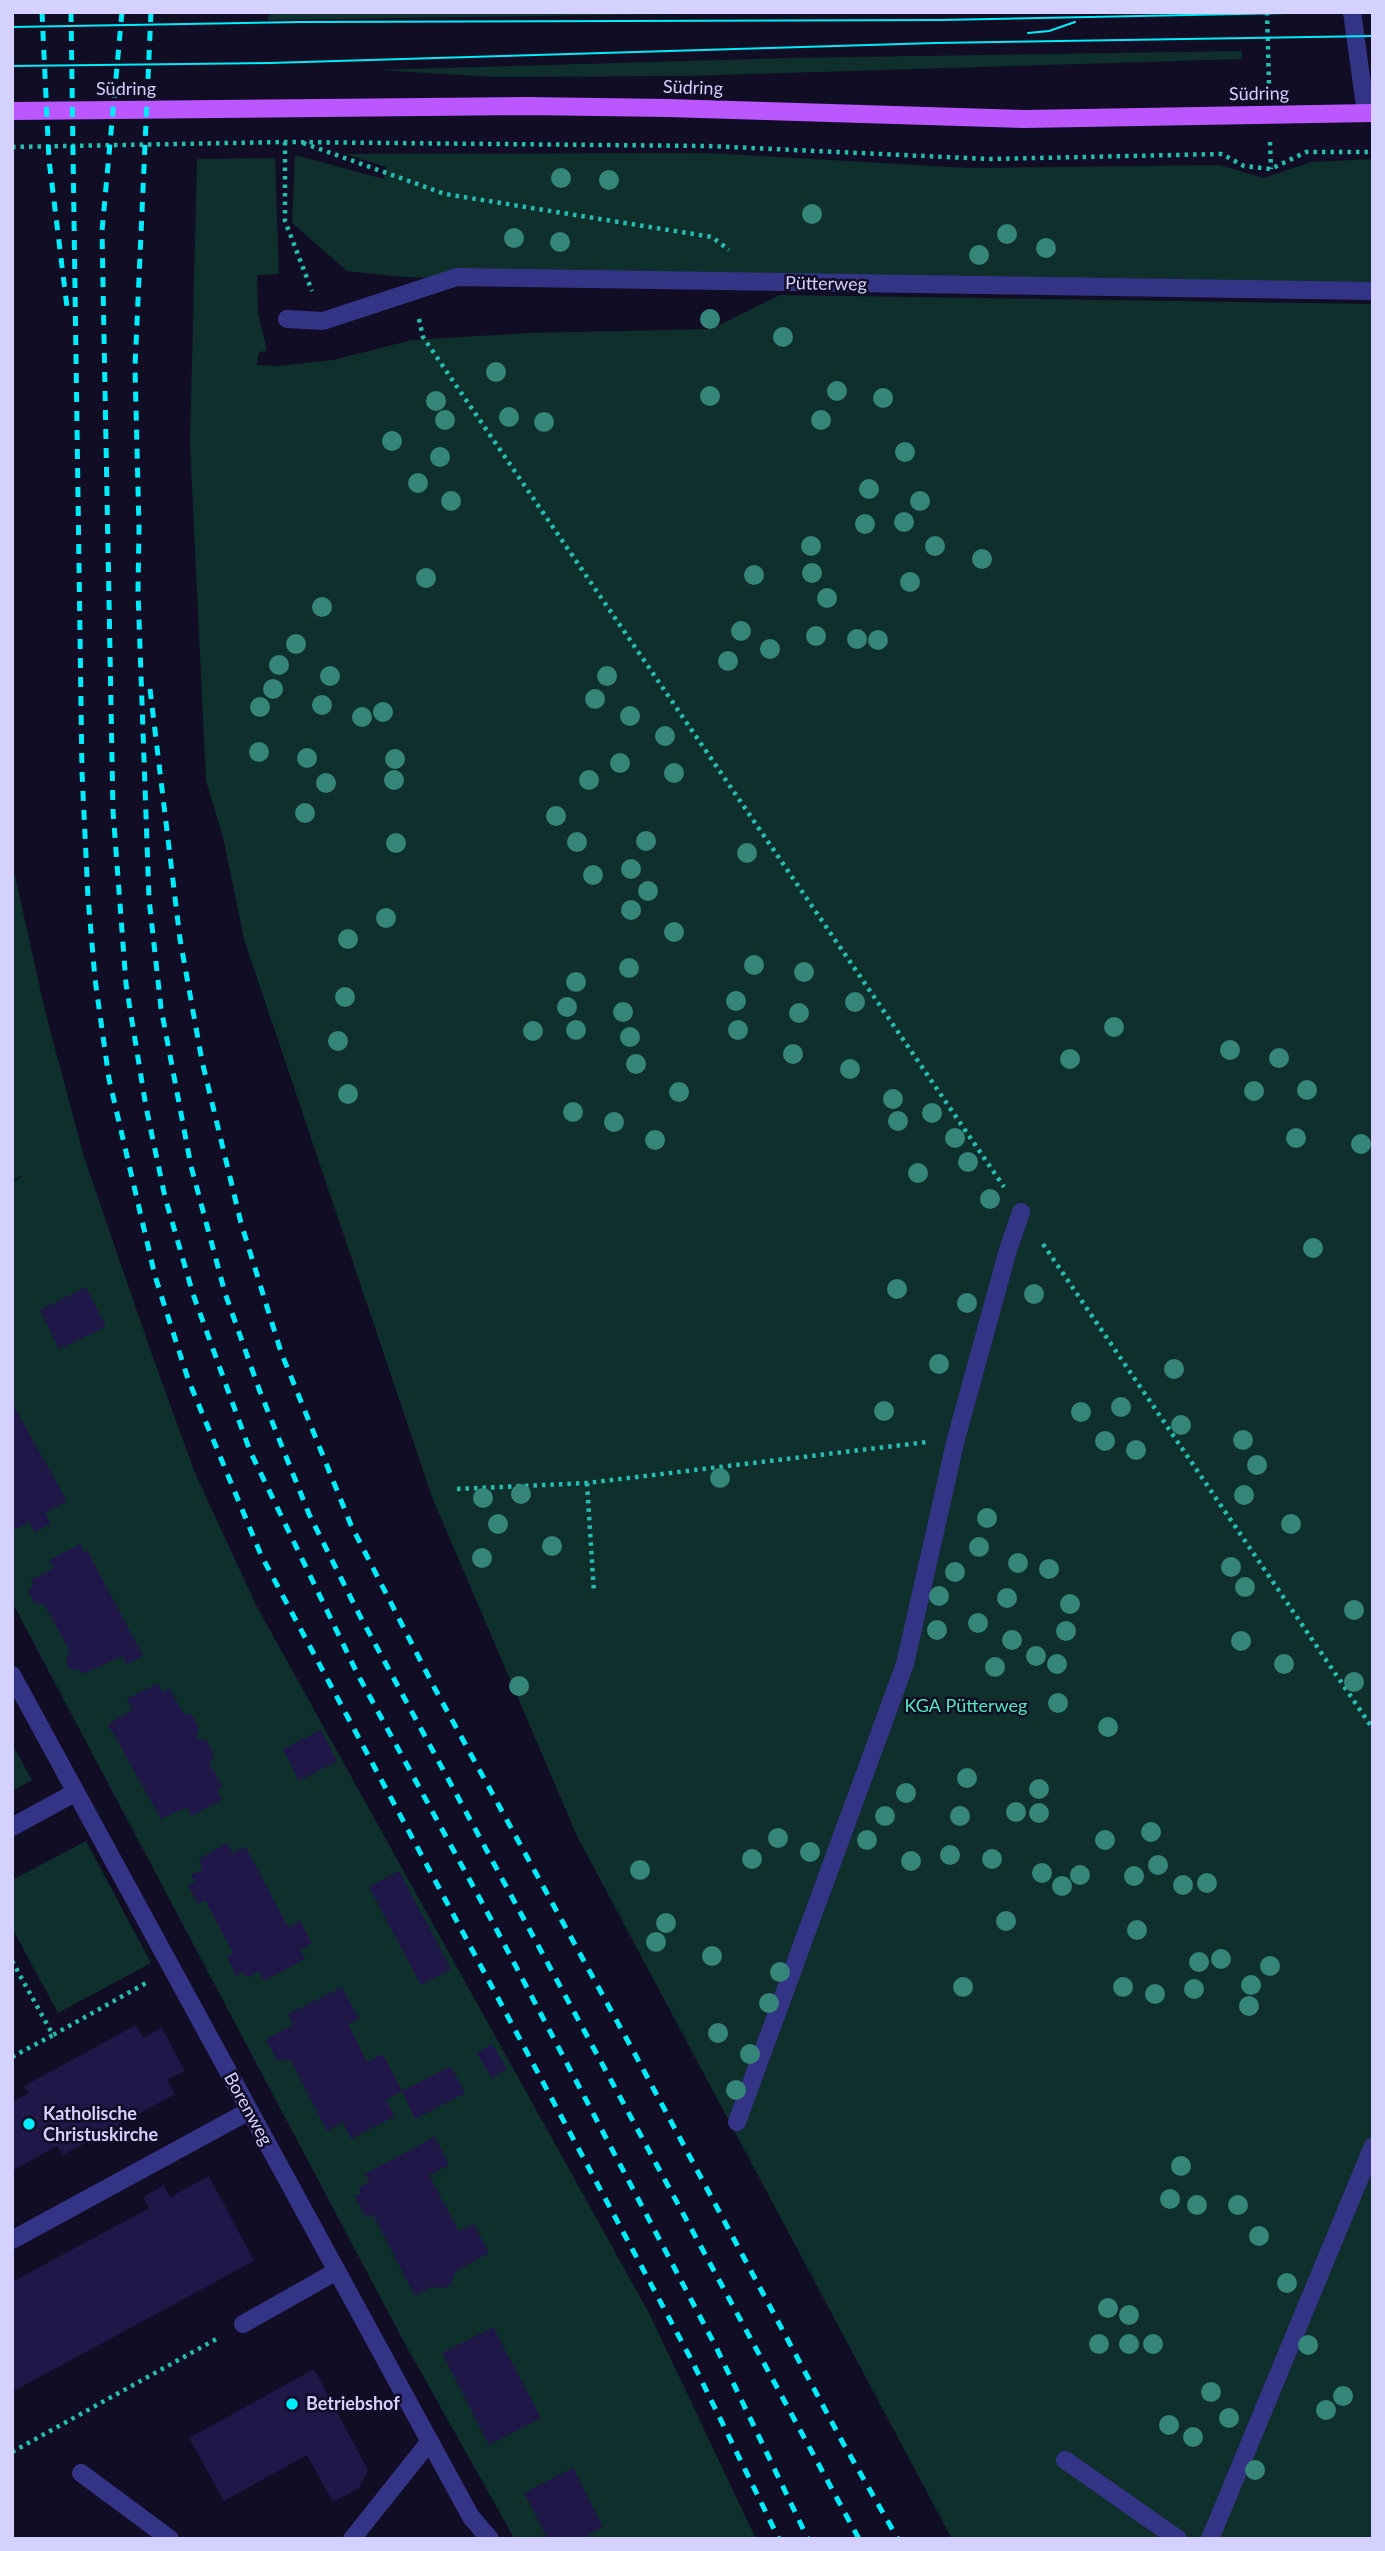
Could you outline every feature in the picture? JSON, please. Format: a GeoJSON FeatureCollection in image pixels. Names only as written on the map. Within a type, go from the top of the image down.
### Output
{"type":"FeatureCollection","features":[{"type":"Feature","properties":{"kind":"main road","name":"Südring"},"geometry":{"type":"LineString","coordinates":[[12,111],[527,106],[1024,119],[1369,113]]}},
{"type":"Feature","properties":{"kind":"street"},"geometry":{"type":"LineString","coordinates":[[1352,12],[1369,113]]}},
{"type":"Feature","properties":{"kind":"street"},"geometry":{"type":"LineString","coordinates":[[1369,113],[1373,89]]}},
{"type":"Feature","properties":{"kind":"street","name":"Pütterweg"},"geometry":{"type":"LineString","coordinates":[[287,318],[323,321],[457,277],[1373,291]]}},
{"type":"Feature","properties":{"kind":"street"},"geometry":{"type":"LineString","coordinates":[[737,2122],[905,1664],[956,1439],[1021,1212]]}},
{"type":"Feature","properties":{"kind":"street","name":"Borenweg"},"geometry":{"type":"LineString","coordinates":[[12,1675],[471,2517],[490,2539]]}},
{"type":"Feature","properties":{"kind":"street"},"geometry":{"type":"LineString","coordinates":[[12,1827],[76,1792]]}},
{"type":"Feature","properties":{"kind":"street"},"geometry":{"type":"LineString","coordinates":[[12,2240],[249,2111]]}},
{"type":"Feature","properties":{"kind":"street"},"geometry":{"type":"LineString","coordinates":[[1210,2539],[1373,2146]]}},
{"type":"Feature","properties":{"kind":"street"},"geometry":{"type":"LineString","coordinates":[[243,2324],[337,2271]]}},
{"type":"Feature","properties":{"kind":"street"},"geometry":{"type":"LineString","coordinates":[[352,2539],[430,2441]]}},
{"type":"Feature","properties":{"kind":"street"},"geometry":{"type":"LineString","coordinates":[[1065,2460],[1178,2539]]}},
{"type":"Feature","properties":{"kind":"street"},"geometry":{"type":"LineString","coordinates":[[81,2473],[170,2539]]}},
{"type":"Feature","properties":{"kind":"path"},"geometry":{"type":"LineString","coordinates":[[285,142],[285,221],[323,321]]}},
{"type":"Feature","properties":{"kind":"path"},"geometry":{"type":"LineString","coordinates":[[298,142],[445,194],[712,237],[730,251],[734,283]]}},
{"type":"Feature","properties":{"kind":"path"},"geometry":{"type":"LineString","coordinates":[[12,147],[298,142],[708,146],[989,159],[1222,154],[1244,166],[1271,169],[1306,152],[1373,152]]}},
{"type":"Feature","properties":{"kind":"path"},"geometry":{"type":"LineString","coordinates":[[412,291],[423,337],[1373,1729]]}},
{"type":"Feature","properties":{"kind":"path"},"geometry":{"type":"LineString","coordinates":[[457,1489],[587,1483],[956,1439]]}},
{"type":"Feature","properties":{"kind":"path"},"geometry":{"type":"LineString","coordinates":[[587,1483],[594,1593]]}},
{"type":"Feature","properties":{"kind":"path"},"geometry":{"type":"LineString","coordinates":[[12,1961],[53,2035]]}},
{"type":"Feature","properties":{"kind":"path"},"geometry":{"type":"LineString","coordinates":[[12,2057],[172,1968]]}},
{"type":"Feature","properties":{"kind":"path"},"geometry":{"type":"LineString","coordinates":[[12,2452],[243,2324]]}},
{"type":"Feature","properties":{"kind":"green space"},"geometry":{"type":"Polygon","coordinates":[[[270,12],[811,12],[268,20],[270,12]]]}},
{"type":"Feature","properties":{"kind":"green space"},"geometry":{"type":"Polygon","coordinates":[[[1242,51],[1242,59],[687,76],[495,77],[376,70],[788,58],[1242,51]]]}},
{"type":"Feature","properties":{"kind":"green space"},"geometry":{"type":"Polygon","coordinates":[[[709,153],[969,168],[1219,165],[1264,178],[1311,162],[1373,159],[1373,291],[402,277],[347,271],[292,223],[295,155],[384,179],[386,167],[345,154],[709,153]]]}},
{"type":"Feature","properties":{"kind":"green space","name":"KGA Pütterweg"},"geometry":{"type":"Polygon","coordinates":[[[275,158],[279,274],[257,275],[258,313],[267,351],[259,352],[257,365],[279,366],[333,360],[412,340],[528,333],[711,329],[780,295],[1373,304],[1373,2539],[952,2539],[577,1836],[432,1497],[244,939],[223,837],[206,781],[190,443],[197,159],[275,158]]]}},
{"type":"Feature","properties":{"kind":"green space"},"geometry":{"type":"Polygon","coordinates":[[[12,862],[45,1011],[84,1157],[195,1473],[256,1605],[650,2315],[756,2539],[514,2538],[404,2342],[12,1602],[12,1183],[24,1175],[12,1180],[12,862]]]}},
{"type":"Feature","properties":{"kind":"green space"},"geometry":{"type":"Polygon","coordinates":[[[12,1744],[32,1780],[12,1791],[12,1744]]]}},
{"type":"Feature","properties":{"kind":"green space"},"geometry":{"type":"Polygon","coordinates":[[[86,1841],[151,1963],[58,2013],[12,1928],[12,1880],[86,1841]]]}},
{"type":"Feature","properties":{"kind":"building"},"geometry":{"type":"Polygon","coordinates":[[[86,1287],[106,1327],[59,1349],[40,1310],[86,1287]]]}},
{"type":"Feature","properties":{"kind":"building"},"geometry":{"type":"Polygon","coordinates":[[[12,1403],[67,1501],[45,1513],[51,1524],[35,1532],[29,1522],[12,1531],[12,1403]]]}},
{"type":"Feature","properties":{"kind":"building"},"geometry":{"type":"Polygon","coordinates":[[[80,1544],[84,1552],[87,1550],[143,1656],[127,1664],[123,1656],[82,1674],[81,1671],[68,1668],[66,1660],[70,1651],[44,1604],[34,1603],[29,1592],[33,1584],[31,1580],[54,1568],[49,1560],[80,1544]]]}},
{"type":"Feature","properties":{"kind":"building"},"geometry":{"type":"Polygon","coordinates":[[[158,1683],[163,1692],[170,1689],[183,1713],[192,1715],[199,1729],[196,1737],[207,1741],[214,1754],[209,1762],[223,1787],[217,1790],[222,1800],[191,1816],[187,1807],[161,1819],[108,1724],[133,1710],[127,1699],[158,1683]]]}},
{"type":"Feature","properties":{"kind":"building"},"geometry":{"type":"Polygon","coordinates":[[[321,1730],[337,1761],[299,1781],[283,1749],[321,1730]]]}},
{"type":"Feature","properties":{"kind":"building"},"geometry":{"type":"Polygon","coordinates":[[[227,1843],[233,1853],[245,1846],[288,1927],[300,1921],[312,1943],[300,1950],[305,1959],[264,1981],[259,1971],[247,1978],[244,1972],[236,1976],[227,1956],[233,1953],[205,1900],[198,1904],[188,1885],[195,1882],[191,1875],[203,1869],[199,1859],[227,1843]]]}},
{"type":"Feature","properties":{"kind":"building"},"geometry":{"type":"Polygon","coordinates":[[[399,1871],[451,1969],[421,1985],[369,1887],[399,1871]]]}},
{"type":"Feature","properties":{"kind":"building"},"geometry":{"type":"Polygon","coordinates":[[[342,1987],[359,2019],[348,2024],[367,2062],[383,2054],[402,2091],[386,2100],[395,2116],[351,2139],[343,2122],[327,2131],[291,2060],[277,2060],[266,2039],[293,2025],[288,2014],[342,1987]]]}},
{"type":"Feature","properties":{"kind":"building"},"geometry":{"type":"Polygon","coordinates":[[[136,2025],[143,2038],[162,2028],[185,2071],[167,2080],[175,2094],[63,2155],[57,2146],[12,2171],[12,2102],[29,2093],[24,2086],[136,2025]]]}},
{"type":"Feature","properties":{"kind":"building"},"geometry":{"type":"Polygon","coordinates":[[[492,2044],[507,2069],[492,2078],[477,2053],[492,2044]]]}},
{"type":"Feature","properties":{"kind":"building"},"geometry":{"type":"Polygon","coordinates":[[[451,2066],[465,2093],[415,2119],[402,2091],[451,2066]]]}},
{"type":"Feature","properties":{"kind":"building"},"geometry":{"type":"Polygon","coordinates":[[[435,2137],[449,2165],[429,2175],[459,2232],[474,2224],[489,2253],[456,2271],[450,2285],[445,2288],[431,2287],[415,2296],[373,2214],[366,2218],[355,2196],[361,2193],[358,2188],[370,2182],[365,2174],[435,2137]]]}},
{"type":"Feature","properties":{"kind":"building"},"geometry":{"type":"Polygon","coordinates":[[[209,2176],[254,2261],[12,2392],[12,2282],[149,2208],[143,2197],[164,2185],[170,2197],[209,2176]]]}},
{"type":"Feature","properties":{"kind":"building"},"geometry":{"type":"Polygon","coordinates":[[[493,2327],[541,2418],[489,2445],[442,2353],[493,2327]]]}},
{"type":"Feature","properties":{"kind":"building","name":"Betriebshof"},"geometry":{"type":"Polygon","coordinates":[[[314,2369],[368,2470],[359,2488],[333,2502],[307,2455],[224,2501],[189,2438],[314,2369]]]}},
{"type":"Feature","properties":{"kind":"building"},"geometry":{"type":"Polygon","coordinates":[[[573,2468],[603,2527],[581,2539],[548,2539],[524,2493],[573,2468]]]}},
{"type":"Feature","properties":{"kind":"tram line"},"geometry":{"type":"LineString","coordinates":[[12,27],[301,22],[941,20],[1336,12]]}},
{"type":"Feature","properties":{"kind":"tram line"},"geometry":{"type":"LineString","coordinates":[[1028,33],[1049,31],[1075,22]]}},
{"type":"Feature","properties":{"kind":"tram line"},"geometry":{"type":"LineString","coordinates":[[12,66],[270,63],[935,43],[1373,36]]}},
{"type":"Feature","properties":{"kind":"railway"},"geometry":{"type":"LineString","coordinates":[[42,12],[49,160],[67,307]]}},
{"type":"Feature","properties":{"kind":"railway"},"geometry":{"type":"LineString","coordinates":[[71,12],[82,772],[88,897],[95,979],[109,1079],[155,1276],[188,1379],[261,1555],[691,2359],[779,2539]]}},
{"type":"Feature","properties":{"kind":"railway"},"geometry":{"type":"LineString","coordinates":[[122,12],[102,231],[113,811],[126,984],[146,1107],[165,1197],[193,1294],[250,1451],[358,1675],[492,1921],[716,2347],[808,2539]]}},
{"type":"Feature","properties":{"kind":"railway"},"geometry":{"type":"LineString","coordinates":[[151,12],[135,367],[138,591],[149,899],[161,1008],[191,1166],[225,1293],[259,1389],[309,1514],[360,1616],[859,2539]]}},
{"type":"Feature","properties":{"kind":"railway"},"geometry":{"type":"LineString","coordinates":[[150,689],[180,939],[202,1061],[241,1223],[281,1352],[351,1525],[434,1687],[843,2443],[898,2539]]}},
{"type":"Feature","properties":{"kind":"place","name":"Katholische Christuskirche"},"geometry":{"type":"Point","coordinates":[29,2124]}},
{"type":"Feature","properties":{"kind":"place","name":"Betriebshof"},"geometry":{"type":"Point","coordinates":[292,2404]}}]}
